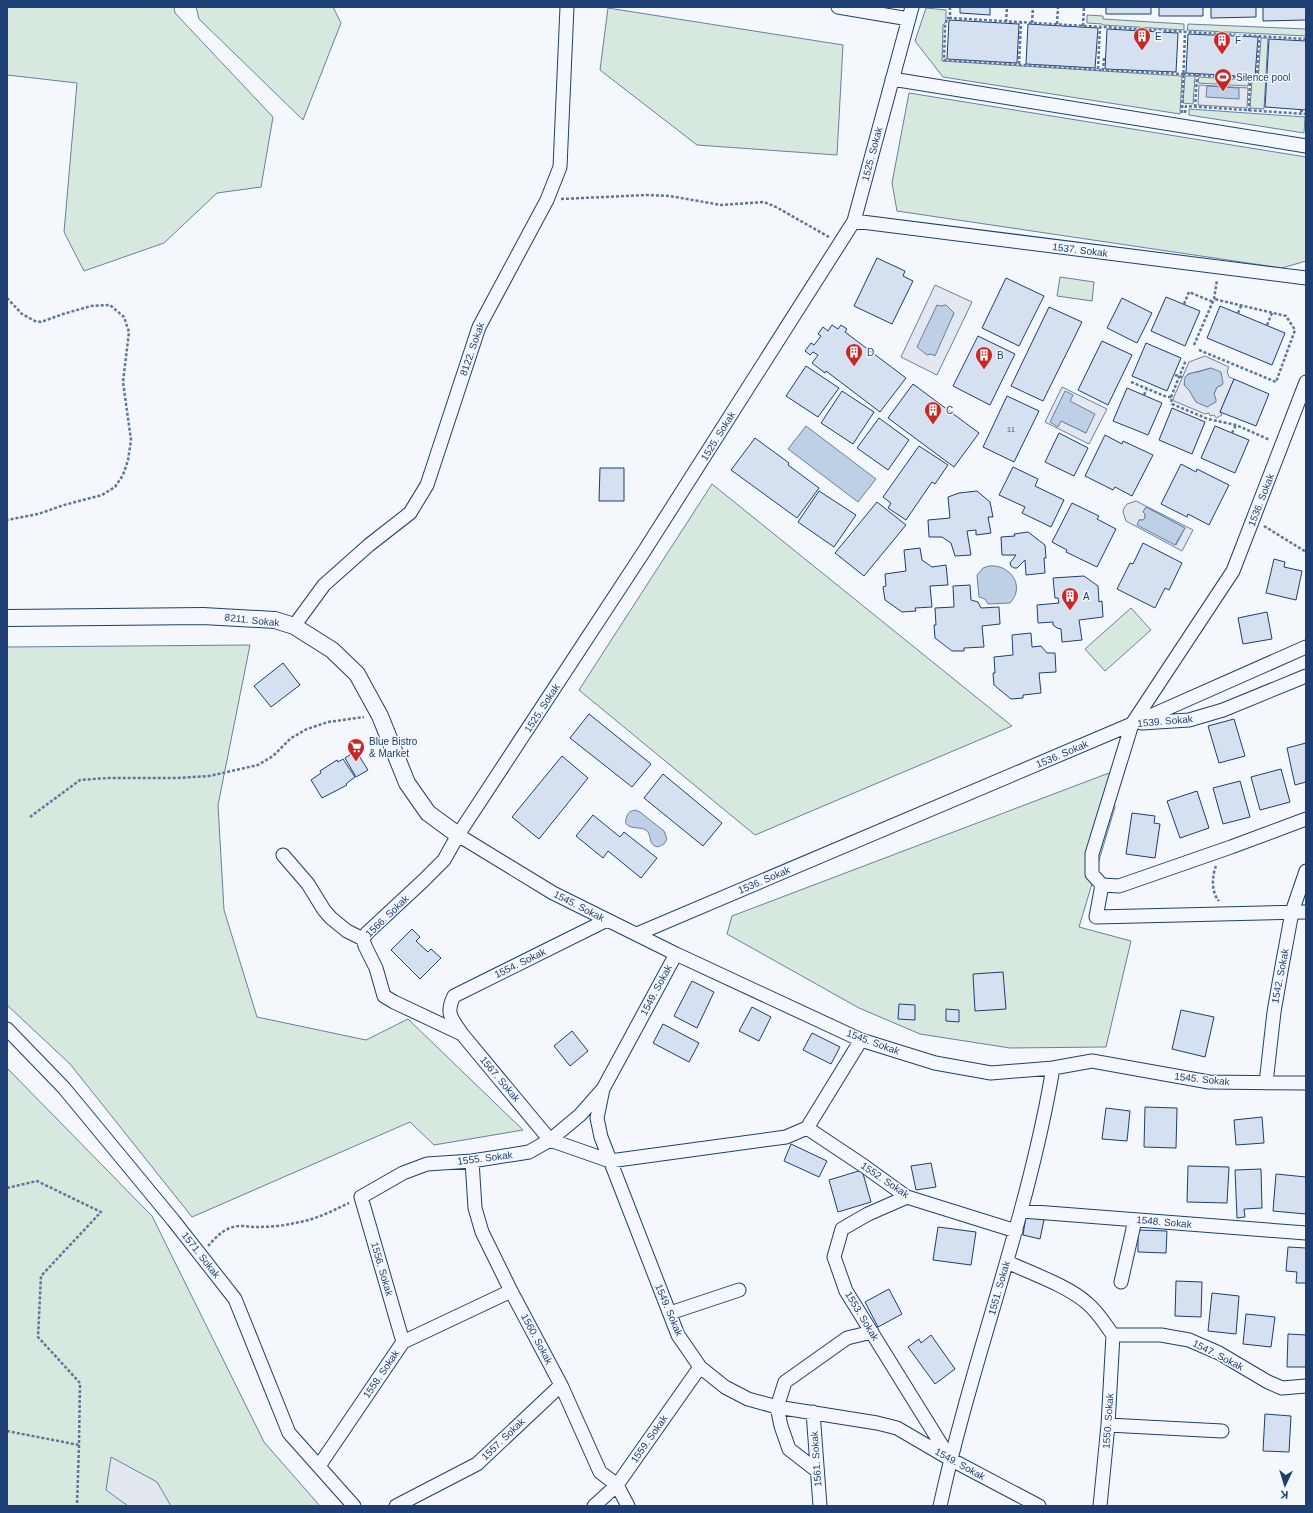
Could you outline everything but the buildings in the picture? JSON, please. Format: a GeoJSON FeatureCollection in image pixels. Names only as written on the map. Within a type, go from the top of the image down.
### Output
{"type":"FeatureCollection","features":[{"type":"Feature","properties":{"kind":"street","name":"8122. Sokak"},"geometry":{"type":"LineString","coordinates":[[294,626],[324,586],[369,545],[410,513],[427,485],[478,328],[547,200],[560,167],[567,7]]}},
{"type":"Feature","properties":{"kind":"street"},"geometry":{"type":"LineString","coordinates":[[838,7],[911,13]]}},
{"type":"Feature","properties":{"kind":"street","name":"1525. Sokak"},"geometry":{"type":"LineString","coordinates":[[458,835],[643,553],[854,221],[911,13]]}},
{"type":"Feature","properties":{"kind":"street"},"geometry":{"type":"LineString","coordinates":[[892,79],[1306,146]]}},
{"type":"Feature","properties":{"kind":"street","name":"1537. Sokak"},"geometry":{"type":"LineString","coordinates":[[854,221],[1306,278]]}},
{"type":"Feature","properties":{"kind":"street","name":"1536. Sokak"},"geometry":{"type":"LineString","coordinates":[[637,934],[1132,724],[1233,572],[1306,382]]}},
{"type":"Feature","properties":{"kind":"street","name":"8211. Sokak"},"geometry":{"type":"LineString","coordinates":[[7,618],[203,616],[275,620],[294,626],[332,650],[357,674],[380,716],[407,783],[428,813],[458,835]]}},
{"type":"Feature","properties":{"kind":"street","name":"1539. Sokak"},"geometry":{"type":"LineString","coordinates":[[1132,724],[1306,647]]}},
{"type":"Feature","properties":{"kind":"street","name":"1539. Sokak"},"geometry":{"type":"LineString","coordinates":[[1132,724],[1189,720],[1223,710],[1306,676]]}},
{"type":"Feature","properties":{"kind":"street"},"geometry":{"type":"LineString","coordinates":[[1132,724],[1092,854],[1092,874],[1102,885],[1119,886],[1126,884],[1306,819]]}},
{"type":"Feature","properties":{"kind":"street","name":"1545. Sokak"},"geometry":{"type":"LineString","coordinates":[[458,835],[552,893],[676,954],[861,1040],[935,1063],[991,1073],[1053,1068],[1092,1061],[1209,1082],[1306,1083]]}},
{"type":"Feature","properties":{"kind":"street","name":"1566. Sokak"},"geometry":{"type":"LineString","coordinates":[[458,835],[444,860],[367,933],[363,939],[376,968],[384,996],[462,1034]]}},
{"type":"Feature","properties":{"kind":"street"},"geometry":{"type":"LineString","coordinates":[[283,855],[308,884],[324,910],[331,918],[347,931],[363,939]]}},
{"type":"Feature","properties":{"kind":"street","name":"1542. Sokak"},"geometry":{"type":"LineString","coordinates":[[1266,1083],[1274,1012],[1292,912],[1306,871]]}},
{"type":"Feature","properties":{"kind":"street"},"geometry":{"type":"LineString","coordinates":[[1102,885],[1096,917],[1306,912]]}},
{"type":"Feature","properties":{"kind":"street","name":"1554. Sokak"},"geometry":{"type":"LineString","coordinates":[[451,1017],[449,1006],[454,996],[606,920]]}},
{"type":"Feature","properties":{"kind":"street","name":"1549. Sokak"},"geometry":{"type":"LineString","coordinates":[[676,954],[603,1089],[597,1118],[601,1137],[678,1335],[700,1367],[725,1387],[748,1399],[777,1407],[877,1423],[897,1428],[950,1459],[1039,1506]]}},
{"type":"Feature","properties":{"kind":"street","name":"1567. Sokak"},"geometry":{"type":"LineString","coordinates":[[451,1017],[462,1034],[550,1140]]}},
{"type":"Feature","properties":{"kind":"street","name":"1571. Sokak"},"geometry":{"type":"LineString","coordinates":[[7,1029],[64,1088],[174,1220],[234,1299],[289,1434],[354,1506]]}},
{"type":"Feature","properties":{"kind":"street"},"geometry":{"type":"LineString","coordinates":[[550,1140],[610,1161],[786,1137],[807,1128],[861,1040]]}},
{"type":"Feature","properties":{"kind":"street","name":"1551. Sokak"},"geometry":{"type":"LineString","coordinates":[[940,1506],[950,1459],[1022,1211],[1044,1120],[1053,1068]]}},
{"type":"Feature","properties":{"kind":"street","name":"1555. Sokak"},"geometry":{"type":"LineString","coordinates":[[360,1197],[403,1173],[427,1164],[472,1161],[529,1152],[550,1140],[580,1116],[603,1089]]}},
{"type":"Feature","properties":{"kind":"street","name":"1552. Sokak"},"geometry":{"type":"LineString","coordinates":[[807,1128],[907,1197],[1016,1231]]}},
{"type":"Feature","properties":{"kind":"street","name":"1560. Sokak"},"geometry":{"type":"LineString","coordinates":[[472,1161],[475,1208],[482,1232],[511,1291],[561,1385],[600,1472],[617,1484],[628,1506]]}},
{"type":"Feature","properties":{"kind":"street","name":"1556. Sokak"},"geometry":{"type":"LineString","coordinates":[[360,1197],[403,1342]]}},
{"type":"Feature","properties":{"kind":"street","name":"1553. Sokak"},"geometry":{"type":"LineString","coordinates":[[907,1197],[868,1214],[842,1229],[834,1257],[846,1291],[950,1459]]}},
{"type":"Feature","properties":{"kind":"street","name":"1548. Sokak"},"geometry":{"type":"LineString","coordinates":[[1022,1211],[1306,1233]]}},
{"type":"Feature","properties":{"kind":"street"},"geometry":{"type":"LineString","coordinates":[[1121,1282],[1135,1220]]}},
{"type":"Feature","properties":{"kind":"street"},"geometry":{"type":"LineString","coordinates":[[1007,1262],[1066,1289],[1087,1303],[1103,1320],[1113,1335]]}},
{"type":"Feature","properties":{"kind":"street"},"geometry":{"type":"LineString","coordinates":[[670,1313],[739,1290]]}},
{"type":"Feature","properties":{"kind":"street","name":"1558. Sokak"},"geometry":{"type":"LineString","coordinates":[[319,1466],[403,1342],[511,1291]]}},
{"type":"Feature","properties":{"kind":"street"},"geometry":{"type":"LineString","coordinates":[[816,1470],[789,1449],[781,1426],[777,1407],[785,1382],[847,1338],[872,1332]]}},
{"type":"Feature","properties":{"kind":"street","name":"1547. Sokak"},"geometry":{"type":"LineString","coordinates":[[1113,1335],[1161,1335],[1189,1340],[1218,1353],[1268,1382],[1282,1388],[1306,1386]]}},
{"type":"Feature","properties":{"kind":"street","name":"1550. Sokak"},"geometry":{"type":"LineString","coordinates":[[1100,1506],[1108,1425],[1113,1335]]}},
{"type":"Feature","properties":{"kind":"street","name":"1559. Sokak"},"geometry":{"type":"LineString","coordinates":[[594,1506],[617,1484],[700,1367]]}},
{"type":"Feature","properties":{"kind":"street","name":"1557. Sokak"},"geometry":{"type":"LineString","coordinates":[[396,1506],[477,1464],[561,1385]]}},
{"type":"Feature","properties":{"kind":"street","name":"1561. Sokak"},"geometry":{"type":"LineString","coordinates":[[813,1412],[816,1470],[820,1506]]}},
{"type":"Feature","properties":{"kind":"street"},"geometry":{"type":"LineString","coordinates":[[1108,1425],[1222,1431]]}},
{"type":"Feature","properties":{"kind":"path"},"geometry":{"type":"LineString","coordinates":[[950,7],[950,18]]}},
{"type":"Feature","properties":{"kind":"path"},"geometry":{"type":"LineString","coordinates":[[1006,22],[1007,7]]}},
{"type":"Feature","properties":{"kind":"path"},"geometry":{"type":"LineString","coordinates":[[1032,23],[1033,7]]}},
{"type":"Feature","properties":{"kind":"path"},"geometry":{"type":"LineString","coordinates":[[1057,24],[1058,7]]}},
{"type":"Feature","properties":{"kind":"path"},"geometry":{"type":"LineString","coordinates":[[1083,26],[1084,7]]}},
{"type":"Feature","properties":{"kind":"path"},"geometry":{"type":"LineString","coordinates":[[1183,74],[944,60],[945,26],[947,18],[950,18],[1306,39]]}},
{"type":"Feature","properties":{"kind":"path"},"geometry":{"type":"LineString","coordinates":[[1019,64],[1021,22]]}},
{"type":"Feature","properties":{"kind":"path"},"geometry":{"type":"LineString","coordinates":[[1098,69],[1100,27]]}},
{"type":"Feature","properties":{"kind":"path"},"geometry":{"type":"LineString","coordinates":[[1181,113],[1185,32]]}},
{"type":"Feature","properties":{"kind":"path"},"geometry":{"type":"LineString","coordinates":[[1185,62],[1184,74],[1257,78],[1259,36]]}},
{"type":"Feature","properties":{"kind":"path"},"geometry":{"type":"LineString","coordinates":[[1103,70],[1104,58]]}},
{"type":"Feature","properties":{"kind":"path"},"geometry":{"type":"LineString","coordinates":[[1195,107],[1197,75]]}},
{"type":"Feature","properties":{"kind":"path"},"geometry":{"type":"LineString","coordinates":[[1249,111],[1250,78]]}},
{"type":"Feature","properties":{"kind":"path"},"geometry":{"type":"LineString","coordinates":[[1185,113],[1186,106],[1249,111],[1306,113]]}},
{"type":"Feature","properties":{"kind":"path"},"geometry":{"type":"LineString","coordinates":[[1300,111],[1306,113]]}},
{"type":"Feature","properties":{"kind":"path"},"geometry":{"type":"LineString","coordinates":[[547,200],[647,195],[670,196],[721,205],[764,202],[776,207],[840,244]]}},
{"type":"Feature","properties":{"kind":"path"},"geometry":{"type":"LineString","coordinates":[[1194,345],[1213,300],[1218,267]]}},
{"type":"Feature","properties":{"kind":"path"},"geometry":{"type":"LineString","coordinates":[[1184,304],[1189,292],[1213,300],[1286,316],[1295,330],[1276,382],[1199,350]]}},
{"type":"Feature","properties":{"kind":"path"},"geometry":{"type":"LineString","coordinates":[[7,298],[22,314],[35,322],[48,320],[91,306],[110,305],[124,317],[129,332],[122,382],[131,440],[128,460],[123,475],[115,487],[102,495],[64,505],[38,514],[7,520]]}},
{"type":"Feature","properties":{"kind":"path"},"geometry":{"type":"LineString","coordinates":[[1238,313],[1241,306]]}},
{"type":"Feature","properties":{"kind":"path"},"geometry":{"type":"LineString","coordinates":[[1267,325],[1272,313]]}},
{"type":"Feature","properties":{"kind":"path"},"geometry":{"type":"LineString","coordinates":[[1186,360],[1181,377],[1171,397],[1172,404],[1188,412],[1208,419],[1236,425],[1282,444]]}},
{"type":"Feature","properties":{"kind":"path"},"geometry":{"type":"LineString","coordinates":[[1175,374],[1181,377]]}},
{"type":"Feature","properties":{"kind":"path"},"geometry":{"type":"LineString","coordinates":[[1131,382],[1167,397],[1171,397]]}},
{"type":"Feature","properties":{"kind":"path"},"geometry":{"type":"LineString","coordinates":[[1144,396],[1147,388]]}},
{"type":"Feature","properties":{"kind":"path"},"geometry":{"type":"LineString","coordinates":[[1232,433],[1236,425]]}},
{"type":"Feature","properties":{"kind":"path"},"geometry":{"type":"LineString","coordinates":[[1253,520],[1306,552]]}},
{"type":"Feature","properties":{"kind":"path"},"geometry":{"type":"LineString","coordinates":[[30,817],[80,780],[108,778],[177,778],[208,776],[227,772],[258,765],[273,756],[291,738],[307,729],[328,722],[380,716]]}},
{"type":"Feature","properties":{"kind":"path"},"geometry":{"type":"LineString","coordinates":[[1217,864],[1213,886],[1216,898],[1220,903]]}},
{"type":"Feature","properties":{"kind":"path"},"geometry":{"type":"LineString","coordinates":[[7,1188],[37,1181],[101,1212],[41,1276],[38,1337],[80,1383],[77,1506]]}},
{"type":"Feature","properties":{"kind":"path"},"geometry":{"type":"LineString","coordinates":[[200,1255],[218,1235],[229,1228],[241,1226],[273,1226],[296,1223],[319,1217],[360,1197]]}},
{"type":"Feature","properties":{"kind":"path"},"geometry":{"type":"LineString","coordinates":[[7,1431],[79,1445]]}},
{"type":"Feature","properties":{"kind":"shaded area"},"geometry":{"type":"Polygon","coordinates":[[[7,7],[174,7],[175,13],[273,117],[261,187],[217,193],[164,243],[84,271],[64,232],[77,83],[7,75],[7,7]]]}},
{"type":"Feature","properties":{"kind":"shaded area"},"geometry":{"type":"Polygon","coordinates":[[[196,7],[333,7],[341,23],[303,120],[199,19],[196,7]]]}},
{"type":"Feature","properties":{"kind":"shaded area"},"geometry":{"type":"Polygon","coordinates":[[[608,8],[843,45],[837,155],[697,145],[600,70],[608,8]]]}},
{"type":"Feature","properties":{"kind":"shaded area"},"geometry":{"type":"Polygon","coordinates":[[[926,8],[946,10],[946,22],[943,25],[942,61],[1182,76],[1180,114],[943,77],[915,41],[926,8]]]}},
{"type":"Feature","properties":{"kind":"shaded area"},"geometry":{"type":"Polygon","coordinates":[[[1087,15],[1103,16],[1103,19],[1184,24],[1184,30],[1087,23],[1087,15]]]}},
{"type":"Feature","properties":{"kind":"shaded area"},"geometry":{"type":"Polygon","coordinates":[[[1188,24],[1306,29],[1306,36],[1187,30],[1188,24]]]}},
{"type":"Feature","properties":{"kind":"shaded area"},"geometry":{"type":"Polygon","coordinates":[[[1261,38],[1268,38],[1264,109],[1250,108],[1252,80],[1258,80],[1261,38]]]}},
{"type":"Feature","properties":{"kind":"shaded area"},"geometry":{"type":"Polygon","coordinates":[[[1185,76],[1195,76],[1193,104],[1183,103],[1185,76]]]}},
{"type":"Feature","properties":{"kind":"shaded area"},"geometry":{"type":"Polygon","coordinates":[[[1199,77],[1249,80],[1248,86],[1198,83],[1199,77]]]}},
{"type":"Feature","properties":{"kind":"shaded area"},"geometry":{"type":"Polygon","coordinates":[[[1199,85],[1248,88],[1247,108],[1198,105],[1199,85]]]}},
{"type":"Feature","properties":{"kind":"shaded area"},"geometry":{"type":"Polygon","coordinates":[[[909,93],[1306,157],[1306,261],[1282,268],[897,211],[892,183],[909,93]]]}},
{"type":"Feature","properties":{"kind":"shaded area"},"geometry":{"type":"Polygon","coordinates":[[[1189,109],[1305,117],[1304,133],[1189,115],[1189,109]]]}},
{"type":"Feature","properties":{"kind":"shaded area"},"geometry":{"type":"Polygon","coordinates":[[[1060,277],[1094,282],[1092,301],[1057,296],[1060,277]]]}},
{"type":"Feature","properties":{"kind":"shaded area"},"geometry":{"type":"Polygon","coordinates":[[[935,285],[972,302],[937,375],[901,357],[935,285]],[[937,305],[921,349],[934,355],[954,313],[946,305],[940,307],[937,305]]]}},
{"type":"Feature","properties":{"kind":"shaded area"},"geometry":{"type":"Polygon","coordinates":[[[1205,356],[1229,367],[1227,371],[1229,377],[1234,379],[1220,412],[1222,415],[1216,418],[1214,415],[1210,416],[1209,413],[1205,414],[1174,401],[1173,399],[1189,362],[1205,356]],[[1211,368],[1188,374],[1184,385],[1189,389],[1196,402],[1216,400],[1214,394],[1217,387],[1222,385],[1211,368]]]}},
{"type":"Feature","properties":{"kind":"shaded area"},"geometry":{"type":"Polygon","coordinates":[[[1062,387],[1107,409],[1089,444],[1045,422],[1062,387]],[[1065,392],[1061,421],[1086,433],[1065,392]]]}},
{"type":"Feature","properties":{"kind":"shaded area"},"geometry":{"type":"Polygon","coordinates":[[[712,484],[1012,726],[755,835],[579,690],[712,484]]]}},
{"type":"Feature","properties":{"kind":"shaded area"},"geometry":{"type":"Polygon","coordinates":[[[1136,501],[1193,530],[1182,551],[1126,521],[1123,512],[1127,504],[1136,501]],[[1146,507],[1143,512],[1145,514],[1145,518],[1143,520],[1139,520],[1176,545],[1185,528],[1146,507]]]}},
{"type":"Feature","properties":{"kind":"shaded area"},"geometry":{"type":"Polygon","coordinates":[[[1131,608],[1151,630],[1105,671],[1085,649],[1131,608]]]}},
{"type":"Feature","properties":{"kind":"shaded area"},"geometry":{"type":"Polygon","coordinates":[[[250,645],[218,805],[224,910],[257,1017],[366,1040],[408,1019],[523,1130],[434,1145],[410,1122],[192,1217],[70,1064],[7,1005],[7,647],[250,645]]]}},
{"type":"Feature","properties":{"kind":"shaded area"},"geometry":{"type":"Polygon","coordinates":[[[1109,773],[1115,807],[1079,927],[1131,941],[1106,1047],[1010,1048],[920,1034],[859,1008],[727,934],[732,916],[1109,773]]]}},
{"type":"Feature","properties":{"kind":"shaded area"},"geometry":{"type":"Polygon","coordinates":[[[7,1068],[152,1216],[264,1442],[320,1506],[7,1506],[7,1068]]]}},
{"type":"Feature","properties":{"kind":"shaded area"},"geometry":{"type":"Polygon","coordinates":[[[111,1457],[157,1482],[171,1506],[128,1506],[106,1490],[111,1457]]]}},
{"type":"Feature","properties":{"kind":"water","name":"Silence pool"},"geometry":{"type":"Polygon","coordinates":[[[1207,86],[1239,88],[1239,99],[1206,97],[1207,86]]]}},
{"type":"Feature","properties":{"kind":"water"},"geometry":{"type":"Polygon","coordinates":[[[937,305],[946,305],[954,313],[935,356],[931,354],[927,355],[917,347],[937,305]]]}},
{"type":"Feature","properties":{"kind":"water"},"geometry":{"type":"Polygon","coordinates":[[[1211,368],[1221,372],[1223,383],[1217,387],[1214,394],[1216,402],[1207,407],[1196,402],[1185,386],[1184,379],[1189,374],[1211,368]]]}},
{"type":"Feature","properties":{"kind":"water"},"geometry":{"type":"Polygon","coordinates":[[[1065,391],[1073,395],[1070,401],[1095,414],[1086,433],[1061,421],[1058,427],[1050,422],[1065,391]]]}},
{"type":"Feature","properties":{"kind":"water"},"geometry":{"type":"Polygon","coordinates":[[[806,426],[876,479],[858,502],[788,449],[806,426]]]}},
{"type":"Feature","properties":{"kind":"water"},"geometry":{"type":"Polygon","coordinates":[[[1146,507],[1185,528],[1175,545],[1137,525],[1139,520],[1143,520],[1145,518],[1145,514],[1143,512],[1146,507]]]}},
{"type":"Feature","properties":{"kind":"water"},"geometry":{"type":"Polygon","coordinates":[[[997,566],[1009,572],[1013,577],[1016,583],[1016,590],[1015,596],[1010,603],[988,604],[985,599],[979,597],[977,575],[983,568],[997,566]]]}},
{"type":"Feature","properties":{"kind":"water"},"geometry":{"type":"Polygon","coordinates":[[[635,810],[640,812],[664,831],[667,839],[664,844],[658,847],[655,846],[652,844],[646,830],[626,824],[628,814],[635,810]]]}},
{"type":"Feature","properties":{"kind":"place","name":"E"},"geometry":{"type":"Point","coordinates":[1142,51]}},
{"type":"Feature","properties":{"kind":"place","name":"F"},"geometry":{"type":"Point","coordinates":[1222,55]}},
{"type":"Feature","properties":{"kind":"place","name":"Silence pool"},"geometry":{"type":"Point","coordinates":[1223,92]}},
{"type":"Feature","properties":{"kind":"place","name":"D"},"geometry":{"type":"Point","coordinates":[854,367]}},
{"type":"Feature","properties":{"kind":"place","name":"B"},"geometry":{"type":"Point","coordinates":[984,370]}},
{"type":"Feature","properties":{"kind":"place","name":"C"},"geometry":{"type":"Point","coordinates":[933,425]}},
{"type":"Feature","properties":{"kind":"place","name":"A"},"geometry":{"type":"Point","coordinates":[1070,611]}},
{"type":"Feature","properties":{"kind":"place","name":"Blue Bistro & Market"},"geometry":{"type":"Point","coordinates":[356,762]}}]}
